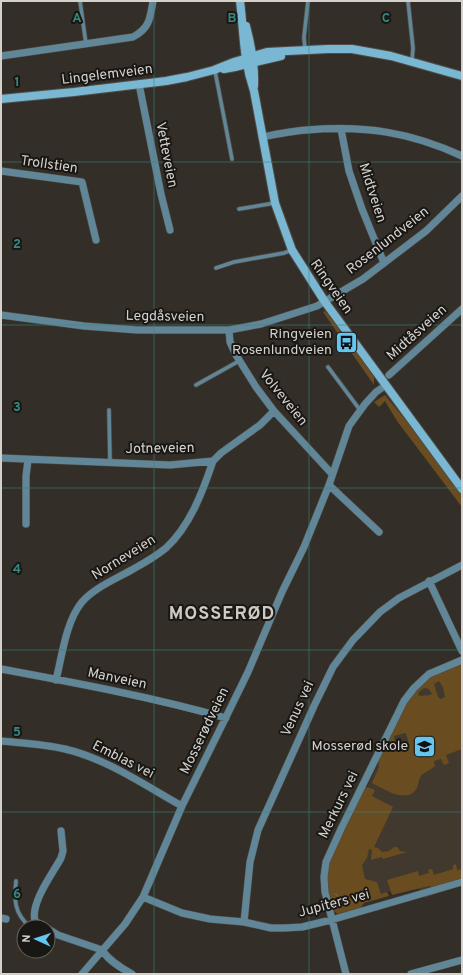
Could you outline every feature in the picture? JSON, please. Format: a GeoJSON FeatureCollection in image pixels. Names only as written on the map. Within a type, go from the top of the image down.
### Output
{"type":"FeatureCollection","features":[{"type":"Feature","properties":{"kind":"main road","name":"Ringveien"},"geometry":{"type":"LineString","coordinates":[[240,1],[250,42],[249,60],[255,76],[254,91],[275,203],[292,250],[325,302],[462,489]]}},
{"type":"Feature","properties":{"kind":"main road","name":"Lingelemveien"},"geometry":{"type":"LineString","coordinates":[[1,99],[74,92],[187,77],[249,60],[267,52],[305,50],[352,49],[412,61],[462,76]]}},
{"type":"Feature","properties":{"kind":"street"},"geometry":{"type":"LineString","coordinates":[[1,56],[133,37],[142,33],[147,26],[151,15],[153,1]]}},
{"type":"Feature","properties":{"kind":"street","name":"Vetteveien"},"geometry":{"type":"LineString","coordinates":[[139,84],[161,194],[170,230]]}},
{"type":"Feature","properties":{"kind":"street"},"geometry":{"type":"LineString","coordinates":[[262,137],[305,130],[341,128],[377,130],[404,135],[438,145],[462,156]]}},
{"type":"Feature","properties":{"kind":"street","name":"Midtveien"},"geometry":{"type":"LineString","coordinates":[[341,128],[349,171],[362,209],[384,263]]}},
{"type":"Feature","properties":{"kind":"street","name":"Trollstien"},"geometry":{"type":"LineString","coordinates":[[1,171],[82,182],[96,240]]}},
{"type":"Feature","properties":{"kind":"street","name":"Rosenlundveien"},"geometry":{"type":"LineString","coordinates":[[325,302],[363,279],[426,231],[462,196]]}},
{"type":"Feature","properties":{"kind":"street","name":"Legdåsveien"},"geometry":{"type":"LineString","coordinates":[[1,314],[84,326],[137,330],[229,330],[280,319],[325,302]]}},
{"type":"Feature","properties":{"kind":"street","name":"Midtåsveien"},"geometry":{"type":"LineString","coordinates":[[389,375],[462,310]]}},
{"type":"Feature","properties":{"kind":"street","name":"Volveveien"},"geometry":{"type":"LineString","coordinates":[[229,330],[230,342],[238,361],[274,411],[332,474]]}},
{"type":"Feature","properties":{"kind":"street","name":"Mosserødveien"},"geometry":{"type":"LineString","coordinates":[[82,974],[125,924],[143,897],[182,806],[248,672],[282,592],[304,547],[329,485],[349,426],[360,410],[376,392],[386,385]]}},
{"type":"Feature","properties":{"kind":"street","name":"Jotneveien"},"geometry":{"type":"LineString","coordinates":[[1,458],[170,465],[213,461],[221,453],[260,425],[274,411]]}},
{"type":"Feature","properties":{"kind":"street"},"geometry":{"type":"LineString","coordinates":[[26,524],[26,476],[28,460]]}},
{"type":"Feature","properties":{"kind":"street","name":"Norneveien"},"geometry":{"type":"LineString","coordinates":[[56,680],[68,632],[78,607],[93,592],[154,557],[166,548],[188,520],[213,461]]}},
{"type":"Feature","properties":{"kind":"street"},"geometry":{"type":"LineString","coordinates":[[329,485],[379,532]]}},
{"type":"Feature","properties":{"kind":"street","name":"Venus vei"},"geometry":{"type":"LineString","coordinates":[[244,922],[250,862],[258,830],[333,667],[353,640],[380,612],[399,598],[462,565]]}},
{"type":"Feature","properties":{"kind":"street"},"geometry":{"type":"LineString","coordinates":[[429,581],[462,651]]}},
{"type":"Feature","properties":{"kind":"street","name":"Merkurs vei"},"geometry":{"type":"LineString","coordinates":[[346,974],[325,892],[324,877],[326,862],[404,701],[414,688],[429,674],[462,660]]}},
{"type":"Feature","properties":{"kind":"street","name":"Manveien"},"geometry":{"type":"LineString","coordinates":[[1,669],[176,705],[226,718]]}},
{"type":"Feature","properties":{"kind":"street","name":"Emblas vei"},"geometry":{"type":"LineString","coordinates":[[1,741],[46,746],[78,752],[99,760],[182,806]]}},
{"type":"Feature","properties":{"kind":"street"},"geometry":{"type":"LineString","coordinates":[[35,919],[34,909],[61,858],[63,851],[61,832]]}},
{"type":"Feature","properties":{"kind":"street","name":"Jupiters vei"},"geometry":{"type":"LineString","coordinates":[[143,897],[182,913],[210,919],[244,922],[271,928],[284,928],[302,927],[331,920],[462,882]]}},
{"type":"Feature","properties":{"kind":"street"},"geometry":{"type":"LineString","coordinates":[[58,935],[102,950],[113,962],[132,974]]}},
{"type":"Feature","properties":{"kind":"street"},"geometry":{"type":"LineString","coordinates":[[411,974],[462,960]]}},
{"type":"Feature","properties":{"kind":"lane"},"geometry":{"type":"LineString","coordinates":[[80,1],[86,44]]}},
{"type":"Feature","properties":{"kind":"lane"},"geometry":{"type":"LineString","coordinates":[[305,50],[304,37],[308,1]]}},
{"type":"Feature","properties":{"kind":"lane"},"geometry":{"type":"LineString","coordinates":[[408,1],[413,48],[412,61]]}},
{"type":"Feature","properties":{"kind":"lane"},"geometry":{"type":"LineString","coordinates":[[214,70],[232,159]]}},
{"type":"Feature","properties":{"kind":"lane"},"geometry":{"type":"LineString","coordinates":[[239,209],[275,203]]}},
{"type":"Feature","properties":{"kind":"lane"},"geometry":{"type":"LineString","coordinates":[[216,268],[234,262],[284,253],[292,250]]}},
{"type":"Feature","properties":{"kind":"lane"},"geometry":{"type":"LineString","coordinates":[[196,385],[238,361]]}},
{"type":"Feature","properties":{"kind":"lane"},"geometry":{"type":"LineString","coordinates":[[328,367],[360,410]]}},
{"type":"Feature","properties":{"kind":"lane"},"geometry":{"type":"LineString","coordinates":[[109,410],[110,462]]}},
{"type":"Feature","properties":{"kind":"lane"},"geometry":{"type":"LineString","coordinates":[[16,881],[14,898],[16,907],[22,919]]}},
{"type":"Feature","properties":{"kind":"shaded area","name":"Mosserød skole"},"geometry":{"type":"Polygon","coordinates":[[[462,660],[462,885],[425,898],[418,887],[387,892],[387,895],[332,904],[366,789],[408,703],[429,674],[462,660]]]}},
{"type":"Feature","properties":{"kind":"green space"},"geometry":{"type":"Polygon","coordinates":[[[324,311],[329,315],[374,375],[374,385],[323,312],[324,311]]]}},
{"type":"Feature","properties":{"kind":"green space"},"geometry":{"type":"Polygon","coordinates":[[[385,395],[462,489],[462,507],[397,421],[385,401],[379,407],[374,402],[385,395]]]}},
{"type":"Feature","properties":{"kind":"green space"},"geometry":{"type":"Polygon","coordinates":[[[461,663],[462,749],[446,755],[449,763],[444,765],[441,759],[434,761],[435,766],[421,776],[417,788],[413,793],[407,795],[395,794],[372,783],[379,767],[378,759],[400,715],[413,694],[430,677],[461,663]],[[439,681],[434,684],[438,697],[441,699],[445,697],[443,687],[439,681]],[[424,688],[418,695],[420,696],[432,694],[429,689],[424,688]],[[406,734],[394,736],[396,749],[407,751],[409,745],[406,734]]]}},
{"type":"Feature","properties":{"kind":"green space"},"geometry":{"type":"Polygon","coordinates":[[[367,787],[375,790],[372,796],[393,807],[374,847],[378,848],[382,852],[389,851],[394,847],[397,847],[400,851],[407,852],[383,859],[382,857],[371,860],[372,850],[369,849],[367,858],[362,865],[365,879],[377,882],[381,894],[387,892],[389,896],[364,903],[360,909],[338,914],[333,910],[328,896],[327,887],[331,855],[365,788],[367,787]]]}},
{"type":"Feature","properties":{"kind":"green space"},"geometry":{"type":"Polygon","coordinates":[[[456,864],[457,870],[462,869],[462,880],[392,895],[387,880],[418,871],[419,876],[429,873],[428,870],[432,869],[434,875],[453,869],[453,865],[456,864]]]}},
{"type":"Feature","properties":{"kind":"green space"},"geometry":{"type":"Polygon","coordinates":[[[346,890],[349,903],[336,906],[334,893],[346,890]]]}},
{"type":"Feature","properties":{"kind":"place","name":"Ringveien Rosenlundveien"},"geometry":{"type":"Point","coordinates":[347,342]}},
{"type":"Feature","properties":{"kind":"place","name":"Mosserød skole"},"geometry":{"type":"Point","coordinates":[424,746]}},
{"type":"Feature","properties":{"kind":"district","name":"MOSSERØD"},"geometry":{"type":"Point","coordinates":[222,614]}}]}
